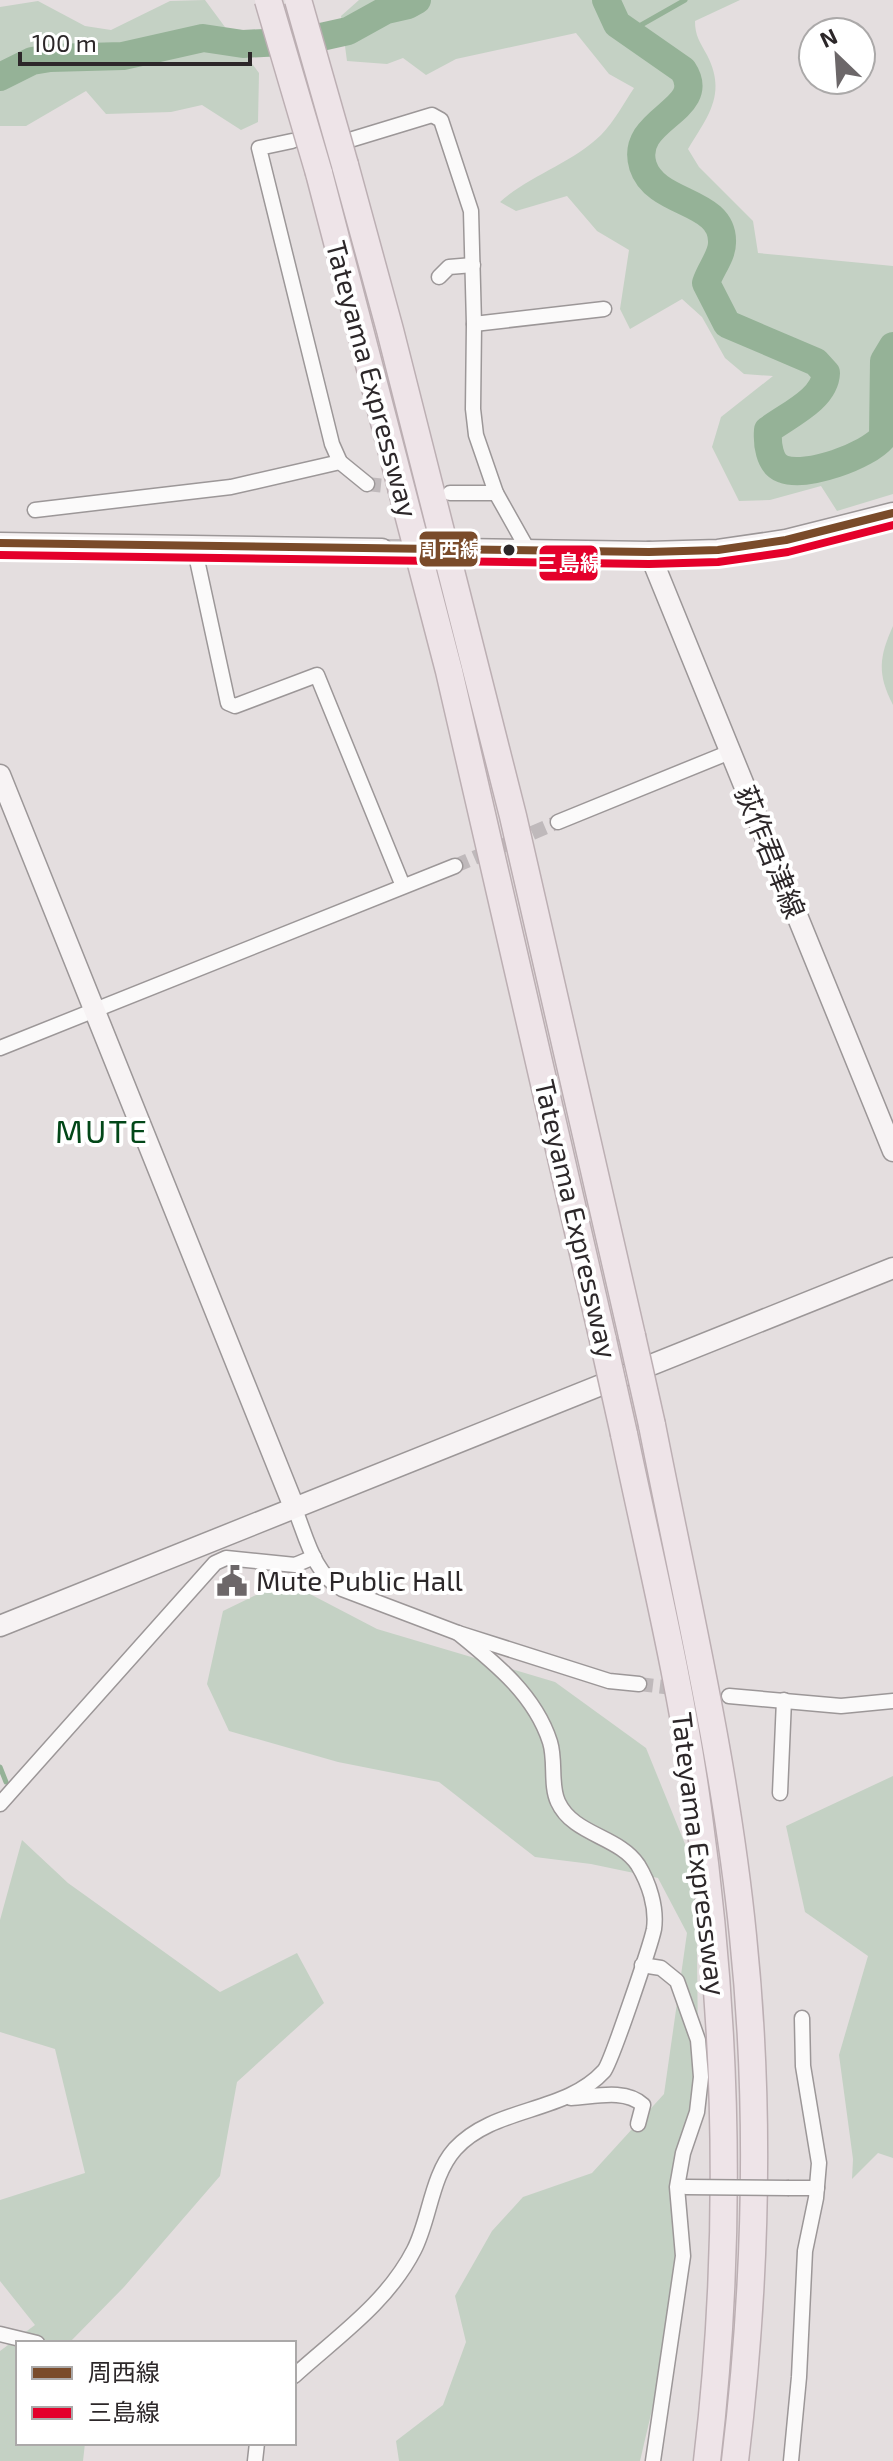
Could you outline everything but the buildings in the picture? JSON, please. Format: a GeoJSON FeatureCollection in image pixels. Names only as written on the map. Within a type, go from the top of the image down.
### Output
{"type":"FeatureCollection","features":[{"type":"Feature","properties":{"kind":"highway","name":"Tateyama Expressway"},"geometry":{"type":"LineString","coordinates":[[268,0],[319,173],[449,671],[603,1340],[681,1703],[698,1808],[723,2060],[726,2166],[722,2297],[707,2461]]}},
{"type":"Feature","properties":{"kind":"highway","name":"Tateyama Expressway"},"geometry":{"type":"LineString","coordinates":[[298,0],[398,361],[513,816],[652,1425],[718,1765],[744,1950],[752,2056],[754,2164],[748,2313],[735,2461]]}},
{"type":"Feature","properties":{"kind":"street"},"geometry":{"type":"LineString","coordinates":[[353,139],[432,115],[441,120],[471,211],[473,409],[476,435],[496,493],[528,550]]}},
{"type":"Feature","properties":{"kind":"street"},"geometry":{"type":"LineString","coordinates":[[292,141],[259,148],[332,444],[340,462],[367,484]]}},
{"type":"Feature","properties":{"kind":"street"},"geometry":{"type":"LineString","coordinates":[[439,277],[449,267],[473,265]]}},
{"type":"Feature","properties":{"kind":"street"},"geometry":{"type":"LineString","coordinates":[[474,324],[604,309]]}},
{"type":"Feature","properties":{"kind":"street"},"geometry":{"type":"LineString","coordinates":[[35,510],[231,487],[340,462]]}},
{"type":"Feature","properties":{"kind":"street"},"geometry":{"type":"LineString","coordinates":[[450,493],[496,493]]}},
{"type":"Feature","properties":{"kind":"street"},"geometry":{"type":"LineString","coordinates":[[459,549],[718,550],[786,540],[893,513]]}},
{"type":"Feature","properties":{"kind":"street"},"geometry":{"type":"LineString","coordinates":[[0,543],[382,549]]}},
{"type":"Feature","properties":{"kind":"street"},"geometry":{"type":"LineString","coordinates":[[194,546],[228,703],[235,706],[317,675],[403,886]]}},
{"type":"Feature","properties":{"kind":"street","name":"荻作君津線"},"geometry":{"type":"LineString","coordinates":[[649,552],[893,1151]]}},
{"type":"Feature","properties":{"kind":"street"},"geometry":{"type":"LineString","coordinates":[[558,822],[730,752]]}},
{"type":"Feature","properties":{"kind":"street"},"geometry":{"type":"LineString","coordinates":[[0,775],[314,1557],[329,1583],[458,1633],[609,1681],[639,1684]]}},
{"type":"Feature","properties":{"kind":"street"},"geometry":{"type":"LineString","coordinates":[[0,1048],[455,866]]}},
{"type":"Feature","properties":{"kind":"street"},"geometry":{"type":"LineString","coordinates":[[0,1626],[893,1268]]}},
{"type":"Feature","properties":{"kind":"street"},"geometry":{"type":"LineString","coordinates":[[0,1804],[215,1563],[226,1558],[295,1565],[314,1557]]}},
{"type":"Feature","properties":{"kind":"street"},"geometry":{"type":"LineString","coordinates":[[296,2374],[355,2326],[399,2275],[415,2248],[444,2168],[455,2149],[484,2128],[563,2099],[588,2086],[606,2069],[654,1928],[654,1901],[637,1865],[622,1849],[571,1819],[558,1801],[551,1744],[536,1712],[505,1671],[458,1633]]}},
{"type":"Feature","properties":{"kind":"street"},"geometry":{"type":"LineString","coordinates":[[729,1696],[841,1706],[893,1701]]}},
{"type":"Feature","properties":{"kind":"street"},"geometry":{"type":"LineString","coordinates":[[780,1793],[784,1700]]}},
{"type":"Feature","properties":{"kind":"street"},"geometry":{"type":"LineString","coordinates":[[642,1965],[661,1968],[677,1981],[698,2040],[701,2077],[697,2112],[683,2153],[683,2256],[653,2461]]}},
{"type":"Feature","properties":{"kind":"street"},"geometry":{"type":"LineString","coordinates":[[791,2461],[805,2251],[819,2163],[803,2066],[802,2018]]}},
{"type":"Feature","properties":{"kind":"street"},"geometry":{"type":"LineString","coordinates":[[563,2099],[624,2095],[643,2105],[638,2124]]}},
{"type":"Feature","properties":{"kind":"street"},"geometry":{"type":"LineString","coordinates":[[682,2187],[817,2188]]}},
{"type":"Feature","properties":{"kind":"street"},"geometry":{"type":"LineString","coordinates":[[0,2334],[29,2341]]}},
{"type":"Feature","properties":{"kind":"green space"},"geometry":{"type":"Polygon","coordinates":[[[205,0],[259,73],[258,122],[241,130],[202,105],[171,112],[106,114],[86,91],[26,126],[0,126],[0,7],[38,1],[85,26],[111,30],[170,1],[205,0]]]}},
{"type":"Feature","properties":{"kind":"green space"},"geometry":{"type":"Polygon","coordinates":[[[359,0],[740,0],[695,21],[697,35],[713,69],[715,93],[708,115],[688,149],[699,167],[753,221],[758,253],[893,266],[893,494],[837,511],[821,486],[770,500],[739,501],[712,447],[721,417],[773,376],[744,374],[725,358],[702,317],[682,299],[630,329],[620,309],[629,250],[597,231],[567,196],[516,211],[500,202],[601,135],[634,88],[609,74],[576,33],[456,59],[426,75],[403,58],[387,64],[347,61],[341,16],[359,0]]]}},
{"type":"Feature","properties":{"kind":"green space"},"geometry":{"type":"Polygon","coordinates":[[[893,626],[893,705],[884,684],[882,666],[893,626]]]}},
{"type":"Feature","properties":{"kind":"green space"},"geometry":{"type":"Polygon","coordinates":[[[285,1581],[377,1629],[555,1682],[646,1748],[696,1871],[698,2040],[673,2320],[640,2461],[399,2461],[396,2441],[443,2405],[466,2342],[455,2296],[492,2231],[523,2197],[592,2173],[664,2094],[687,1933],[658,1878],[591,1864],[535,1857],[439,1782],[338,1762],[229,1731],[207,1684],[223,1611],[285,1581]]]}},
{"type":"Feature","properties":{"kind":"green space"},"geometry":{"type":"Polygon","coordinates":[[[893,1776],[893,2158],[878,2153],[852,2179],[853,2159],[839,2055],[868,1956],[805,1912],[786,1826],[893,1776]]]}},
{"type":"Feature","properties":{"kind":"green space"},"geometry":{"type":"Polygon","coordinates":[[[22,1840],[68,1883],[220,1992],[297,1953],[324,2003],[237,2082],[220,2176],[124,2287],[71,2341],[16,2341],[16,2445],[85,2445],[83,2461],[0,2461],[0,2351],[35,2325],[0,2281],[0,2200],[85,2173],[55,2049],[0,2032],[0,1920],[22,1840]]]}},
{"type":"Feature","properties":{"kind":"waterway"},"geometry":{"type":"LineString","coordinates":[[0,77],[32,61],[123,56],[203,38],[243,44],[303,41],[348,31],[386,10],[417,0]]}},
{"type":"Feature","properties":{"kind":"waterway"},"geometry":{"type":"LineString","coordinates":[[606,0],[617,24],[683,70],[688,84],[686,96],[647,137],[642,150],[643,166],[650,179],[661,189],[701,210],[720,229],[721,248],[706,283],[727,324],[816,362],[826,373],[824,382],[812,399],[768,430],[770,452],[778,466],[793,471],[836,464],[864,451],[883,437],[884,361],[893,346]]}},
{"type":"Feature","properties":{"kind":"waterway"},"geometry":{"type":"LineString","coordinates":[[627,33],[685,0]]}},
{"type":"Feature","properties":{"kind":"waterway"},"geometry":{"type":"LineString","coordinates":[[0,1767],[6,1782]]}},
{"type":"Feature","properties":{"kind":"tunnel"},"geometry":{"type":"LineString","coordinates":[[367,484],[405,488]]}},
{"type":"Feature","properties":{"kind":"tunnel"},"geometry":{"type":"LineString","coordinates":[[382,549],[430,549]]}},
{"type":"Feature","properties":{"kind":"tunnel"},"geometry":{"type":"LineString","coordinates":[[455,866],[558,822]]}},
{"type":"Feature","properties":{"kind":"tunnel"},"geometry":{"type":"LineString","coordinates":[[639,1684],[681,1689]]}},
{"type":"Feature","properties":{"kind":"transit line","name":"周西線"},"geometry":{"type":"LineString","coordinates":[[0,543],[649,552],[718,550],[786,540],[893,513]]}},
{"type":"Feature","properties":{"kind":"transit line","name":"三島線"},"geometry":{"type":"LineString","coordinates":[[0,555],[649,564],[718,562],[788,552],[893,525]]}},
{"type":"Feature","properties":{"kind":"place","name":"Mute Public Hall"},"geometry":{"type":"Point","coordinates":[232,1581]}},
{"type":"Feature","properties":{"kind":"district","name":"MUTE"},"geometry":{"type":"Point","coordinates":[102,1132]}}]}
